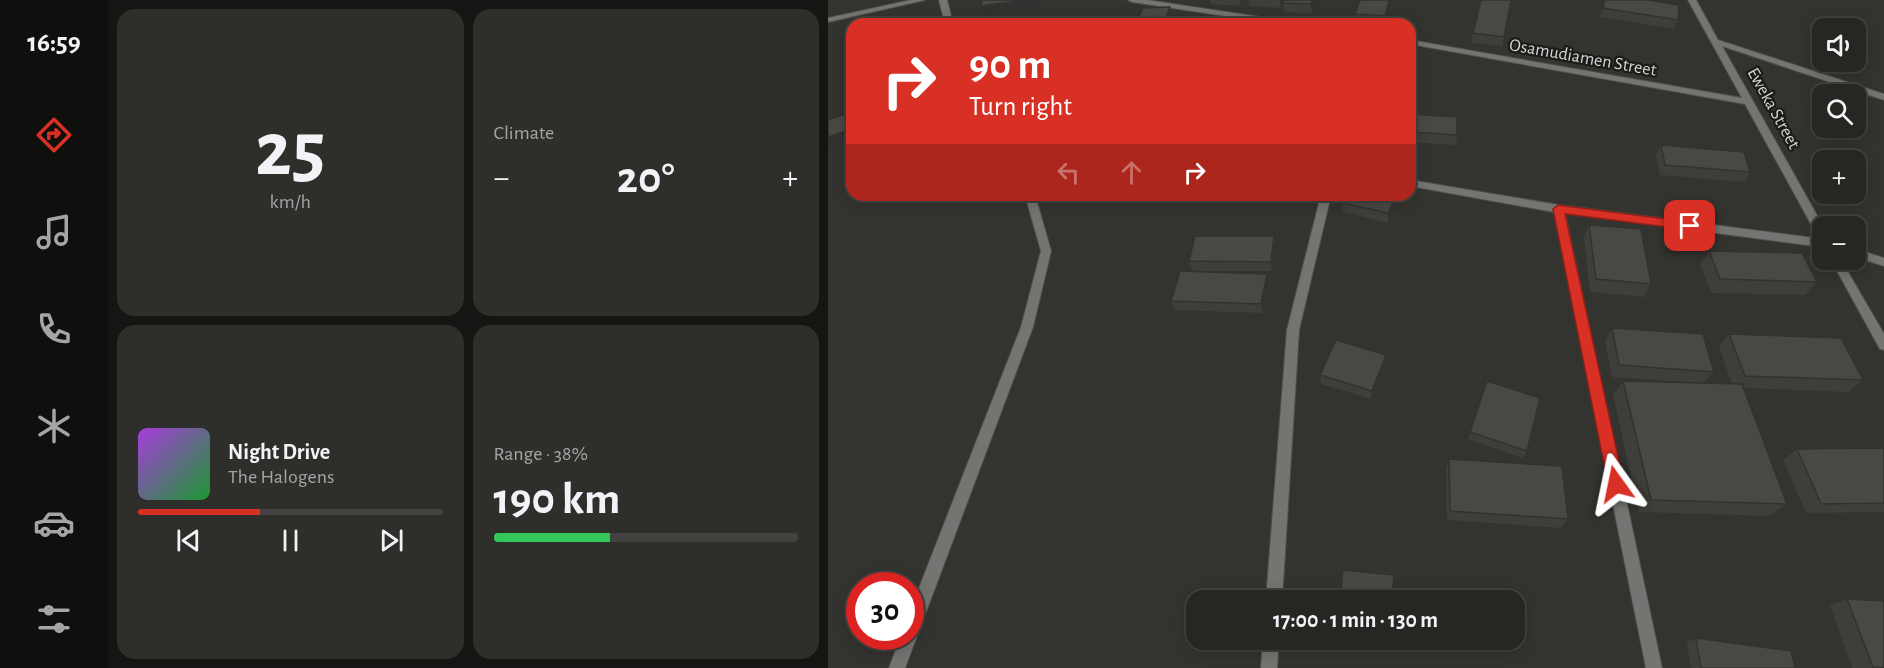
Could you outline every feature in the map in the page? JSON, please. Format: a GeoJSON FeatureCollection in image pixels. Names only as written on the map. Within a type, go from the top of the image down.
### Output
{"type":"FeatureCollection","features":[{"type":"Feature","properties":{"kind":"street"},"geometry":{"type":"LineString","coordinates":[[828,20],[921,0]]}},
{"type":"Feature","properties":{"kind":"street"},"geometry":{"type":"LineString","coordinates":[[943,0],[948,18]]}},
{"type":"Feature","properties":{"kind":"street"},"geometry":{"type":"LineString","coordinates":[[1132,0],[1253,18]]}},
{"type":"Feature","properties":{"kind":"street","name":"Eweka Street"},"geometry":{"type":"LineString","coordinates":[[1692,0],[1812,217]]}},
{"type":"Feature","properties":{"kind":"street"},"geometry":{"type":"LineString","coordinates":[[1717,42],[1884,97]]}},
{"type":"Feature","properties":{"kind":"street","name":"Osamudiamen Street"},"geometry":{"type":"LineString","coordinates":[[1416,43],[1750,102]]}},
{"type":"Feature","properties":{"kind":"street"},"geometry":{"type":"LineString","coordinates":[[1416,184],[1558,209],[1812,242]]}},
{"type":"Feature","properties":{"kind":"street"},"geometry":{"type":"LineString","coordinates":[[924,597],[1027,327],[1046,251],[1032,201]]}},
{"type":"Feature","properties":{"kind":"street"},"geometry":{"type":"LineString","coordinates":[[1275,590],[1293,330],[1325,201]]}},
{"type":"Feature","properties":{"kind":"street"},"geometry":{"type":"LineString","coordinates":[[1558,209],[1654,668]]}},
{"type":"Feature","properties":{"kind":"street"},"geometry":{"type":"LineString","coordinates":[[1866,256],[1884,262]]}},
{"type":"Feature","properties":{"kind":"street"},"geometry":{"type":"LineString","coordinates":[[1842,270],[1884,345]]}},
{"type":"Feature","properties":{"kind":"street"},"geometry":{"type":"LineString","coordinates":[[897,668],[904,650]]}},
{"type":"Feature","properties":{"kind":"street"},"geometry":{"type":"LineString","coordinates":[[1269,668],[1270,650]]}},
{"type":"Feature","properties":{"kind":"building"},"geometry":{"type":"Polygon","coordinates":[[[982,0],[1029,0],[981,6],[982,0]]]}},
{"type":"Feature","properties":{"kind":"building"},"geometry":{"type":"Polygon","coordinates":[[[1284,0],[1312,0],[1311,4],[1283,3],[1284,0]]]}},
{"type":"Feature","properties":{"kind":"building"},"geometry":{"type":"Polygon","coordinates":[[[1360,0],[1389,0],[1385,16],[1355,14],[1360,0]]]}},
{"type":"Feature","properties":{"kind":"building"},"geometry":{"type":"Polygon","coordinates":[[[1481,0],[1511,0],[1504,37],[1473,33],[1481,0]]]}},
{"type":"Feature","properties":{"kind":"building"},"geometry":{"type":"Polygon","coordinates":[[[1605,0],[1648,0],[1679,5],[1678,20],[1603,8],[1605,0]]]}},
{"type":"Feature","properties":{"kind":"building"},"geometry":{"type":"Polygon","coordinates":[[[1170,7],[1166,18],[1139,18],[1143,8],[1170,7]]]}},
{"type":"Feature","properties":{"kind":"building"},"geometry":{"type":"Polygon","coordinates":[[[846,114],[846,131],[828,137],[828,120],[846,114]]]}},
{"type":"Feature","properties":{"kind":"building"},"geometry":{"type":"Polygon","coordinates":[[[1416,114],[1457,117],[1457,135],[1416,132],[1416,114]]]}},
{"type":"Feature","properties":{"kind":"building"},"geometry":{"type":"Polygon","coordinates":[[[1661,145],[1744,152],[1750,172],[1665,165],[1661,145]]]}},
{"type":"Feature","properties":{"kind":"building"},"geometry":{"type":"Polygon","coordinates":[[[1344,201],[1394,201],[1388,213],[1343,203],[1344,201]]]}},
{"type":"Feature","properties":{"kind":"building"},"geometry":{"type":"Polygon","coordinates":[[[1589,225],[1641,229],[1651,284],[1596,279],[1589,225]]]}},
{"type":"Feature","properties":{"kind":"building"},"geometry":{"type":"Polygon","coordinates":[[[1195,236],[1274,236],[1271,262],[1189,261],[1195,236]]]}},
{"type":"Feature","properties":{"kind":"building"},"geometry":{"type":"Polygon","coordinates":[[[1709,251],[1802,253],[1817,282],[1720,279],[1709,251]]]}},
{"type":"Feature","properties":{"kind":"building"},"geometry":{"type":"Polygon","coordinates":[[[1180,271],[1267,274],[1261,304],[1171,301],[1180,271]]]}},
{"type":"Feature","properties":{"kind":"building"},"geometry":{"type":"Polygon","coordinates":[[[1612,328],[1703,334],[1714,372],[1619,365],[1612,328]]]}},
{"type":"Feature","properties":{"kind":"building"},"geometry":{"type":"Polygon","coordinates":[[[1729,334],[1841,338],[1863,380],[1745,376],[1729,334]]]}},
{"type":"Feature","properties":{"kind":"building"},"geometry":{"type":"Polygon","coordinates":[[[1336,340],[1386,355],[1372,391],[1320,375],[1336,340]]]}},
{"type":"Feature","properties":{"kind":"building"},"geometry":{"type":"Polygon","coordinates":[[[1487,381],[1540,398],[1527,451],[1470,432],[1487,381]]]}},
{"type":"Feature","properties":{"kind":"building"},"geometry":{"type":"Polygon","coordinates":[[[1623,381],[1742,384],[1787,504],[1651,500],[1623,381]]]}},
{"type":"Feature","properties":{"kind":"building"},"geometry":{"type":"Polygon","coordinates":[[[1884,448],[1884,503],[1821,504],[1797,449],[1884,448]]]}},
{"type":"Feature","properties":{"kind":"building"},"geometry":{"type":"Polygon","coordinates":[[[1449,459],[1562,466],[1568,519],[1450,511],[1449,459]]]}},
{"type":"Feature","properties":{"kind":"building"},"geometry":{"type":"Polygon","coordinates":[[[1343,570],[1394,575],[1393,590],[1341,590],[1343,570]]]}},
{"type":"Feature","properties":{"kind":"building"},"geometry":{"type":"Polygon","coordinates":[[[1847,599],[1884,601],[1884,668],[1873,667],[1847,599]]]}},
{"type":"Feature","properties":{"kind":"building"},"geometry":{"type":"Polygon","coordinates":[[[1696,638],[1791,651],[1795,668],[1701,668],[1696,638]]]}},
{"type":"Feature","properties":{"kind":"route"},"geometry":{"type":"LineString","coordinates":[[1616,484],[1558,209],[1690,226]]}}]}
